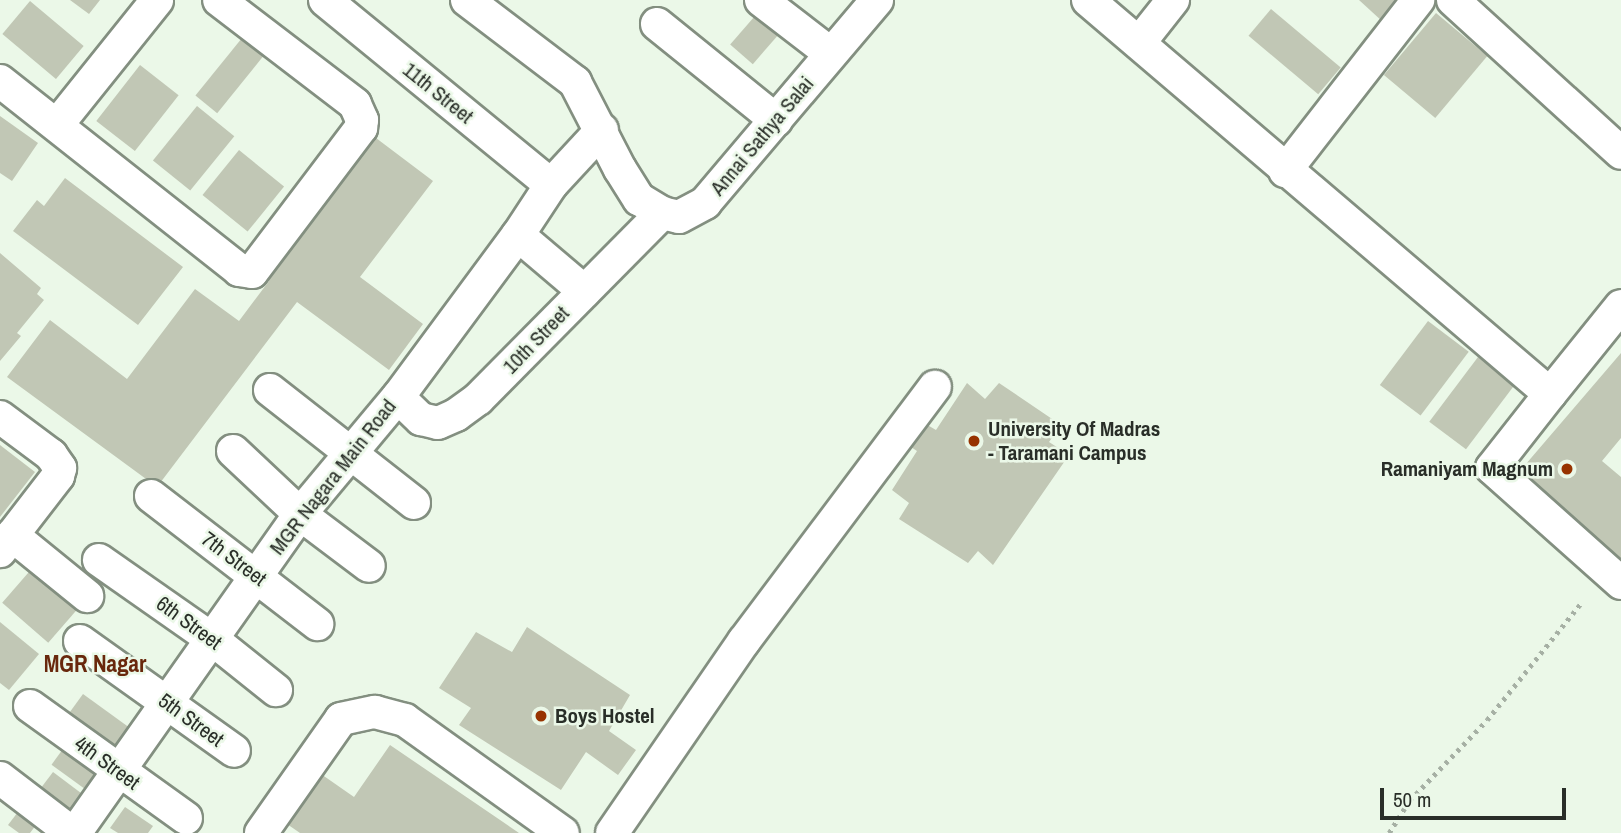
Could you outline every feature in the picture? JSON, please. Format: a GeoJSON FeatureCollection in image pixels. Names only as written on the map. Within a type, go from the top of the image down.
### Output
{"type":"FeatureCollection","features":[{"type":"Feature","properties":{"kind":"street"},"geometry":{"type":"LineString","coordinates":[[57,125],[157,0]]}},
{"type":"Feature","properties":{"kind":"street"},"geometry":{"type":"LineString","coordinates":[[0,81],[239,270],[245,272],[258,268],[360,128],[362,120],[355,104],[219,0]]}},
{"type":"Feature","properties":{"kind":"street","name":"11th Street"},"geometry":{"type":"LineString","coordinates":[[325,0],[551,185]]}},
{"type":"Feature","properties":{"kind":"street"},"geometry":{"type":"LineString","coordinates":[[467,0],[575,82],[620,169],[639,199],[662,213]]}},
{"type":"Feature","properties":{"kind":"street"},"geometry":{"type":"LineString","coordinates":[[761,0],[831,54]]}},
{"type":"Feature","properties":{"kind":"street","name":"Annai Sathya Salai"},"geometry":{"type":"LineString","coordinates":[[662,213],[679,218],[705,203],[877,0]]}},
{"type":"Feature","properties":{"kind":"street"},"geometry":{"type":"LineString","coordinates":[[1139,43],[1173,0]]}},
{"type":"Feature","properties":{"kind":"street"},"geometry":{"type":"LineString","coordinates":[[1285,170],[1418,0]]}},
{"type":"Feature","properties":{"kind":"street"},"geometry":{"type":"LineString","coordinates":[[1453,0],[1621,153]]}},
{"type":"Feature","properties":{"kind":"street"},"geometry":{"type":"LineString","coordinates":[[1098,3],[1139,43],[1285,170],[1550,394]]}},
{"type":"Feature","properties":{"kind":"street"},"geometry":{"type":"LineString","coordinates":[[657,24],[776,120]]}},
{"type":"Feature","properties":{"kind":"street","name":"MGR Nagara Main Road"},"geometry":{"type":"LineString","coordinates":[[74,833],[300,514],[398,397],[518,235],[551,185],[602,130]]}},
{"type":"Feature","properties":{"kind":"street","name":"10th Street"},"geometry":{"type":"LineString","coordinates":[[398,397],[421,419],[438,423],[456,415],[478,399],[662,213]]}},
{"type":"Feature","properties":{"kind":"street"},"geometry":{"type":"LineString","coordinates":[[518,235],[584,291]]}},
{"type":"Feature","properties":{"kind":"street"},"geometry":{"type":"LineString","coordinates":[[1621,306],[1492,468],[1621,583]]}},
{"type":"Feature","properties":{"kind":"street"},"geometry":{"type":"LineString","coordinates":[[612,833],[744,641],[934,387]]}},
{"type":"Feature","properties":{"kind":"street"},"geometry":{"type":"LineString","coordinates":[[270,390],[414,503]]}},
{"type":"Feature","properties":{"kind":"street"},"geometry":{"type":"LineString","coordinates":[[0,417],[51,455],[60,468],[58,476],[6,543],[87,596]]}},
{"type":"Feature","properties":{"kind":"street"},"geometry":{"type":"LineString","coordinates":[[233,451],[300,514],[369,566]]}},
{"type":"Feature","properties":{"kind":"street","name":"7th Street"},"geometry":{"type":"LineString","coordinates":[[151,496],[317,624]]}},
{"type":"Feature","properties":{"kind":"street","name":"6th Street"},"geometry":{"type":"LineString","coordinates":[[99,560],[212,639],[276,690]]}},
{"type":"Feature","properties":{"kind":"street","name":"5th Street"},"geometry":{"type":"LineString","coordinates":[[80,641],[234,751]]}},
{"type":"Feature","properties":{"kind":"street","name":"4th Street"},"geometry":{"type":"LineString","coordinates":[[30,706],[186,818]]}},
{"type":"Feature","properties":{"kind":"street"},"geometry":{"type":"LineString","coordinates":[[261,833],[341,719],[375,712],[405,720],[564,833]]}},
{"type":"Feature","properties":{"kind":"street"},"geometry":{"type":"LineString","coordinates":[[0,778],[74,833]]}},
{"type":"Feature","properties":{"kind":"path"},"geometry":{"type":"LineString","coordinates":[[1389,833],[1410,800],[1487,720],[1582,602]]}},
{"type":"Feature","properties":{"kind":"building"},"geometry":{"type":"Polygon","coordinates":[[[70,0],[100,0],[89,14],[70,0]]]}},
{"type":"Feature","properties":{"kind":"building"},"geometry":{"type":"Polygon","coordinates":[[[1359,0],[1402,0],[1383,22],[1359,0]]]}},
{"type":"Feature","properties":{"kind":"building"},"geometry":{"type":"Polygon","coordinates":[[[30,1],[84,46],[56,79],[2,34],[30,1]]]}},
{"type":"Feature","properties":{"kind":"building"},"geometry":{"type":"Polygon","coordinates":[[[761,9],[784,29],[753,64],[730,44],[761,9]]]}},
{"type":"Feature","properties":{"kind":"building"},"geometry":{"type":"Polygon","coordinates":[[[1271,9],[1341,67],[1318,94],[1249,36],[1271,9]]]}},
{"type":"Feature","properties":{"kind":"building"},"geometry":{"type":"Polygon","coordinates":[[[1436,13],[1487,56],[1435,118],[1384,75],[1436,13]]]}},
{"type":"Feature","properties":{"kind":"building"},"geometry":{"type":"Polygon","coordinates":[[[242,38],[264,56],[217,113],[195,96],[242,38]]]}},
{"type":"Feature","properties":{"kind":"building"},"geometry":{"type":"Polygon","coordinates":[[[140,65],[179,95],[135,151],[96,121],[140,65]]]}},
{"type":"Feature","properties":{"kind":"building"},"geometry":{"type":"Polygon","coordinates":[[[197,106],[234,136],[190,191],[153,160],[197,106]]]}},
{"type":"Feature","properties":{"kind":"building"},"geometry":{"type":"Polygon","coordinates":[[[0,116],[38,143],[12,181],[0,173],[0,116]]]}},
{"type":"Feature","properties":{"kind":"building"},"geometry":{"type":"Polygon","coordinates":[[[376,138],[433,181],[360,277],[423,324],[389,370],[297,302],[157,487],[7,377],[50,320],[127,379],[195,289],[239,321],[269,281],[267,279],[376,138]]]}},
{"type":"Feature","properties":{"kind":"building"},"geometry":{"type":"Polygon","coordinates":[[[239,150],[284,187],[248,232],[202,195],[239,150]]]}},
{"type":"Feature","properties":{"kind":"building"},"geometry":{"type":"Polygon","coordinates":[[[65,178],[183,267],[138,325],[13,231],[37,200],[44,206],[65,178]]]}},
{"type":"Feature","properties":{"kind":"building"},"geometry":{"type":"Polygon","coordinates":[[[0,253],[41,288],[37,294],[44,300],[17,333],[21,336],[0,361],[0,253]]]}},
{"type":"Feature","properties":{"kind":"building"},"geometry":{"type":"Polygon","coordinates":[[[1428,321],[1469,352],[1421,416],[1380,385],[1428,321]]]}},
{"type":"Feature","properties":{"kind":"building","name":"Ramaniyam Magnum"},"geometry":{"type":"Polygon","coordinates":[[[1621,353],[1621,438],[1602,461],[1621,477],[1621,574],[1513,479],[1621,353]]]}},
{"type":"Feature","properties":{"kind":"building"},"geometry":{"type":"Polygon","coordinates":[[[1478,357],[1515,385],[1466,449],[1429,422],[1478,357]]]}},
{"type":"Feature","properties":{"kind":"building"},"geometry":{"type":"Polygon","coordinates":[[[967,383],[985,399],[999,383],[1061,425],[1049,442],[1069,455],[993,565],[978,551],[968,563],[899,519],[909,503],[892,490],[917,451],[902,441],[917,419],[936,430],[967,383]]]}},
{"type":"Feature","properties":{"kind":"building"},"geometry":{"type":"Polygon","coordinates":[[[0,445],[35,472],[0,517],[0,445]]]}},
{"type":"Feature","properties":{"kind":"building"},"geometry":{"type":"Polygon","coordinates":[[[35,565],[81,605],[48,643],[2,603],[35,565]]]}},
{"type":"Feature","properties":{"kind":"building"},"geometry":{"type":"Polygon","coordinates":[[[0,622],[39,654],[9,690],[0,683],[0,622]]]}},
{"type":"Feature","properties":{"kind":"building","name":"Boys Hostel"},"geometry":{"type":"Polygon","coordinates":[[[527,627],[630,695],[609,731],[636,750],[618,775],[586,752],[561,790],[459,725],[471,708],[439,688],[476,632],[512,652],[527,627]]]}},
{"type":"Feature","properties":{"kind":"building"},"geometry":{"type":"Polygon","coordinates":[[[83,694],[132,730],[112,757],[63,722],[83,694]]]}},
{"type":"Feature","properties":{"kind":"building"},"geometry":{"type":"Polygon","coordinates":[[[68,742],[108,771],[91,793],[52,765],[68,742]]]}},
{"type":"Feature","properties":{"kind":"building"},"geometry":{"type":"Polygon","coordinates":[[[390,745],[519,833],[300,833],[287,824],[321,774],[354,797],[390,745]]]}},
{"type":"Feature","properties":{"kind":"building"},"geometry":{"type":"Polygon","coordinates":[[[53,772],[85,796],[69,817],[37,793],[53,772]]]}},
{"type":"Feature","properties":{"kind":"building"},"geometry":{"type":"Polygon","coordinates":[[[125,807],[153,826],[148,833],[118,833],[110,828],[125,807]]]}},
{"type":"Feature","properties":{"kind":"building"},"geometry":{"type":"Polygon","coordinates":[[[21,808],[39,821],[30,833],[19,833],[8,825],[21,808]]]}},
{"type":"Feature","properties":{"kind":"place","name":"University Of Madras - Taramani Campus"},"geometry":{"type":"Point","coordinates":[974,441]}},
{"type":"Feature","properties":{"kind":"place","name":"Ramaniyam Magnum"},"geometry":{"type":"Point","coordinates":[1567,469]}},
{"type":"Feature","properties":{"kind":"place","name":"Boys Hostel"},"geometry":{"type":"Point","coordinates":[541,716]}},
{"type":"Feature","properties":{"kind":"district","name":"MGR Nagar"},"geometry":{"type":"Point","coordinates":[95,664]}}]}
